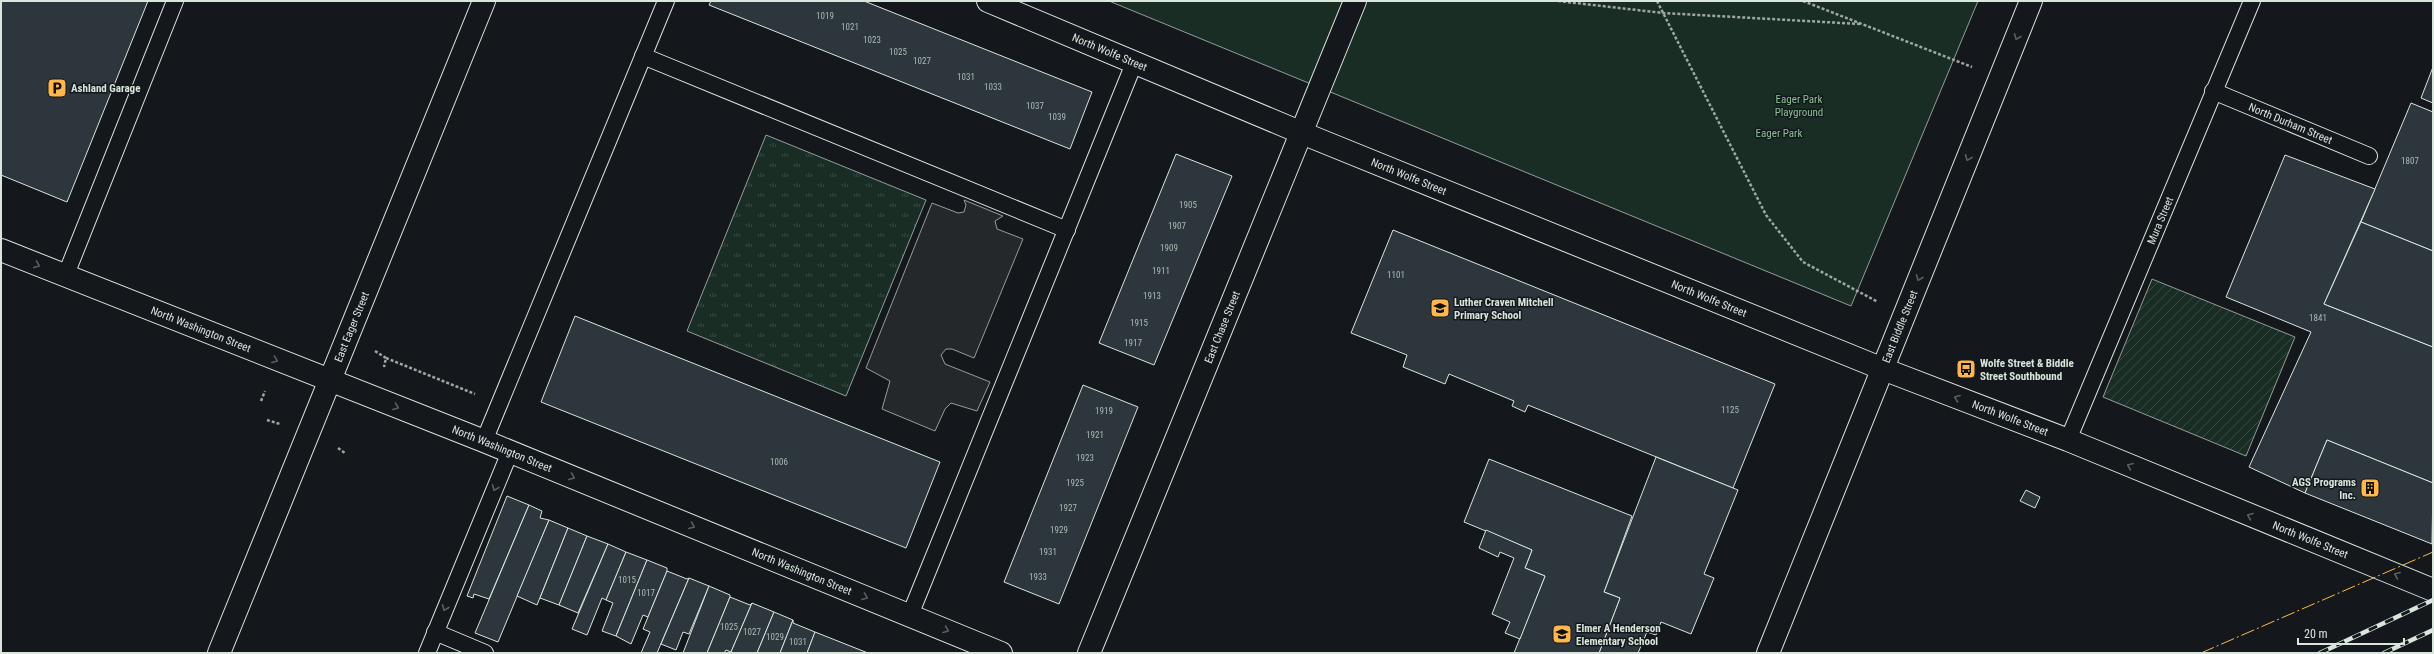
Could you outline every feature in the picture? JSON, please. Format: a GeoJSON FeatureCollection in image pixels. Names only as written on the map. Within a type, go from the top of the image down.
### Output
{"type":"FeatureCollection","features":[{"type":"Feature","properties":{"kind":"main road","name":"East Eager Street"},"geometry":{"type":"LineString","coordinates":[[219,653],[484,1]]}},
{"type":"Feature","properties":{"kind":"main road","name":"North Wolfe Street"},"geometry":{"type":"LineString","coordinates":[[988,1],[1135,61],[1302,133],[1883,369],[2068,440],[2433,590]]}},
{"type":"Feature","properties":{"kind":"main road","name":"East Chase Street"},"geometry":{"type":"LineString","coordinates":[[1089,653],[1355,1]]}},
{"type":"Feature","properties":{"kind":"main road","name":"East Biddle Street"},"geometry":{"type":"LineString","coordinates":[[1768,653],[2031,1]]}},
{"type":"Feature","properties":{"kind":"main road","name":"North Washington Street"},"geometry":{"type":"LineString","coordinates":[[1,250],[65,277],[484,441],[1001,653]]}},
{"type":"Feature","properties":{"kind":"lane"},"geometry":{"type":"LineString","coordinates":[[65,277],[176,1]]}},
{"type":"Feature","properties":{"kind":"lane"},"geometry":{"type":"LineString","coordinates":[[484,441],[666,1]]}},
{"type":"Feature","properties":{"kind":"lane","name":"Mura Street"},"geometry":{"type":"LineString","coordinates":[[2068,440],[2252,1]]}},
{"type":"Feature","properties":{"kind":"lane"},"geometry":{"type":"LineString","coordinates":[[643,56],[1067,230]]}},
{"type":"Feature","properties":{"kind":"lane"},"geometry":{"type":"LineString","coordinates":[[910,615],[1135,61]]}},
{"type":"Feature","properties":{"kind":"lane","name":"North Durham Street"},"geometry":{"type":"LineString","coordinates":[[2213,91],[2369,156]]}},
{"type":"Feature","properties":{"kind":"lane"},"geometry":{"type":"LineString","coordinates":[[427,653],[510,452]]}},
{"type":"Feature","properties":{"kind":"lane"},"geometry":{"type":"LineString","coordinates":[[436,632],[485,653]]}},
{"type":"Feature","properties":{"kind":"path"},"geometry":{"type":"LineString","coordinates":[[1558,1],[1663,12],[1860,24]]}},
{"type":"Feature","properties":{"kind":"path"},"geometry":{"type":"LineString","coordinates":[[1657,1],[1766,215],[1803,262],[1904,316]]}},
{"type":"Feature","properties":{"kind":"path"},"geometry":{"type":"LineString","coordinates":[[1803,1],[2000,78]]}},
{"type":"Feature","properties":{"kind":"path"},"geometry":{"type":"LineString","coordinates":[[375,352],[386,358],[478,395]]}},
{"type":"Feature","properties":{"kind":"path"},"geometry":{"type":"LineString","coordinates":[[384,367],[386,358]]}},
{"type":"Feature","properties":{"kind":"path"},"geometry":{"type":"LineString","coordinates":[[260,401],[265,391]]}},
{"type":"Feature","properties":{"kind":"path"},"geometry":{"type":"LineString","coordinates":[[267,420],[281,424]]}},
{"type":"Feature","properties":{"kind":"path"},"geometry":{"type":"LineString","coordinates":[[338,448],[345,453]]}},
{"type":"Feature","properties":{"kind":"green space","name":"Eager Park"},"geometry":{"type":"Polygon","coordinates":[[[1109,1],[1978,1],[1851,306],[1109,1]]]}},
{"type":"Feature","properties":{"kind":"green space"},"geometry":{"type":"Polygon","coordinates":[[[766,135],[926,200],[846,396],[687,331],[766,135]]]}},
{"type":"Feature","properties":{"kind":"green space"},"geometry":{"type":"Polygon","coordinates":[[[2152,279],[2295,337],[2246,456],[2103,397],[2152,279]]]}},
{"type":"Feature","properties":{"kind":"shaded area"},"geometry":{"type":"Polygon","coordinates":[[[964,200],[1003,216],[995,221],[997,229],[1023,239],[974,358],[952,349],[946,349],[941,355],[945,364],[990,382],[977,411],[951,403],[945,409],[935,431],[882,409],[890,381],[866,368],[932,203],[958,213],[964,212],[966,205],[964,200]]]}},
{"type":"Feature","properties":{"kind":"building","name":"Ashland Garage"},"geometry":{"type":"Polygon","coordinates":[[[1,1],[148,1],[67,202],[1,175],[1,1]]]}},
{"type":"Feature","properties":{"kind":"building"},"geometry":{"type":"Polygon","coordinates":[[[711,1],[864,1],[1092,92],[1070,149],[709,5],[711,1]]]}},
{"type":"Feature","properties":{"kind":"building"},"geometry":{"type":"Polygon","coordinates":[[[2433,67],[2433,103],[2421,98],[2433,67]]]}},
{"type":"Feature","properties":{"kind":"building"},"geometry":{"type":"Polygon","coordinates":[[[2411,103],[2433,112],[2433,251],[2361,222],[2411,103]]]}},
{"type":"Feature","properties":{"kind":"building"},"geometry":{"type":"Polygon","coordinates":[[[1176,154],[1232,176],[1154,365],[1099,343],[1176,154]]]}},
{"type":"Feature","properties":{"kind":"building"},"geometry":{"type":"Polygon","coordinates":[[[2285,155],[2375,189],[2324,304],[2433,347],[2433,483],[2327,440],[2305,493],[2249,467],[2311,332],[2226,297],[2285,155]]]}},
{"type":"Feature","properties":{"kind":"building"},"geometry":{"type":"Polygon","coordinates":[[[2361,222],[2433,251],[2433,347],[2324,304],[2361,222]]]}},
{"type":"Feature","properties":{"kind":"building"},"geometry":{"type":"Polygon","coordinates":[[[1393,230],[1775,384],[1733,488],[1528,405],[1525,412],[1512,406],[1514,401],[1449,374],[1445,384],[1403,367],[1407,355],[1351,333],[1393,230]]]}},
{"type":"Feature","properties":{"kind":"building"},"geometry":{"type":"Polygon","coordinates":[[[575,316],[940,462],[906,548],[541,402],[575,316]]]}},
{"type":"Feature","properties":{"kind":"building"},"geometry":{"type":"Polygon","coordinates":[[[1083,385],[1138,407],[1059,604],[1004,582],[1083,385]]]}},
{"type":"Feature","properties":{"kind":"building","name":"AGS Programs Inc."},"geometry":{"type":"Polygon","coordinates":[[[2327,440],[2433,483],[2432,544],[2305,493],[2327,440]]]}},
{"type":"Feature","properties":{"kind":"building"},"geometry":{"type":"Polygon","coordinates":[[[1656,457],[1738,490],[1704,574],[1714,578],[1691,634],[1661,622],[1656,635],[1647,632],[1638,653],[1599,653],[1620,598],[1604,592],[1656,457]]]}},
{"type":"Feature","properties":{"kind":"building"},"geometry":{"type":"Polygon","coordinates":[[[1489,459],[1632,516],[1604,592],[1620,598],[1599,653],[1514,653],[1545,576],[1525,568],[1532,550],[1464,522],[1489,459]]]}},
{"type":"Feature","properties":{"kind":"building"},"geometry":{"type":"Polygon","coordinates":[[[2026,490],[2040,497],[2035,508],[2020,501],[2026,490]]]}},
{"type":"Feature","properties":{"kind":"building"},"geometry":{"type":"Polygon","coordinates":[[[507,496],[529,505],[489,599],[474,594],[473,598],[467,596],[507,496]]]}},
{"type":"Feature","properties":{"kind":"building"},"geometry":{"type":"Polygon","coordinates":[[[529,505],[542,511],[540,518],[549,520],[498,642],[475,633],[529,505]]]}},
{"type":"Feature","properties":{"kind":"building"},"geometry":{"type":"Polygon","coordinates":[[[549,520],[568,528],[537,605],[517,596],[549,520]]]}},
{"type":"Feature","properties":{"kind":"building"},"geometry":{"type":"Polygon","coordinates":[[[568,528],[587,536],[559,605],[540,598],[568,528]]]}},
{"type":"Feature","properties":{"kind":"building"},"geometry":{"type":"Polygon","coordinates":[[[1486,530],[1532,550],[1525,568],[1545,576],[1520,639],[1505,633],[1510,622],[1492,614],[1514,558],[1500,552],[1498,557],[1479,548],[1486,530]]]}},
{"type":"Feature","properties":{"kind":"building"},"geometry":{"type":"Polygon","coordinates":[[[587,536],[608,544],[578,613],[559,605],[587,536]]]}},
{"type":"Feature","properties":{"kind":"building"},"geometry":{"type":"Polygon","coordinates":[[[608,544],[626,552],[606,600],[602,598],[587,635],[572,629],[608,544]]]}},
{"type":"Feature","properties":{"kind":"building"},"geometry":{"type":"Polygon","coordinates":[[[626,552],[647,560],[616,636],[602,631],[613,603],[606,600],[626,552]]]}},
{"type":"Feature","properties":{"kind":"building"},"geometry":{"type":"Polygon","coordinates":[[[647,560],[667,568],[667,571],[648,617],[643,615],[631,644],[616,636],[647,560]]]}},
{"type":"Feature","properties":{"kind":"building"},"geometry":{"type":"Polygon","coordinates":[[[667,571],[687,579],[689,578],[657,653],[641,653],[650,632],[643,629],[667,571]]]}},
{"type":"Feature","properties":{"kind":"building"},"geometry":{"type":"Polygon","coordinates":[[[689,578],[709,586],[689,634],[683,632],[676,650],[661,644],[689,578]]]}},
{"type":"Feature","properties":{"kind":"building"},"geometry":{"type":"Polygon","coordinates":[[[709,586],[730,595],[730,597],[707,653],[683,653],[709,586]]]}},
{"type":"Feature","properties":{"kind":"building"},"geometry":{"type":"Polygon","coordinates":[[[730,597],[750,605],[752,603],[731,652],[726,650],[724,653],[707,653],[730,597]]]}},
{"type":"Feature","properties":{"kind":"building"},"geometry":{"type":"Polygon","coordinates":[[[752,603],[774,612],[757,653],[731,652],[752,603]]]}},
{"type":"Feature","properties":{"kind":"building"},"geometry":{"type":"Polygon","coordinates":[[[774,612],[793,620],[780,653],[757,653],[774,612]]]}},
{"type":"Feature","properties":{"kind":"building"},"geometry":{"type":"Polygon","coordinates":[[[793,620],[793,623],[815,632],[807,653],[780,653],[793,620]]]}},
{"type":"Feature","properties":{"kind":"building"},"geometry":{"type":"Polygon","coordinates":[[[815,632],[868,653],[807,653],[815,632]]]}},
{"type":"Feature","properties":{"kind":"railway"},"geometry":{"type":"LineString","coordinates":[[2320,653],[2433,600]]}},
{"type":"Feature","properties":{"kind":"railway"},"geometry":{"type":"LineString","coordinates":[[2384,653],[2433,630]]}},
{"type":"Feature","properties":{"kind":"power"},"geometry":{"type":"LineString","coordinates":[[2201,653],[2433,552]]}},
{"type":"Feature","properties":{"kind":"place","name":"Ashland Garage"},"geometry":{"type":"Point","coordinates":[57,88]}},
{"type":"Feature","properties":{"kind":"place","name":"Luther Craven Mitchell Primary School"},"geometry":{"type":"Point","coordinates":[1440,308]}},
{"type":"Feature","properties":{"kind":"place","name":"Wolfe Street & Biddle Street Southbound"},"geometry":{"type":"Point","coordinates":[1966,369]}},
{"type":"Feature","properties":{"kind":"place","name":"AGS Programs Inc."},"geometry":{"type":"Point","coordinates":[2370,488]}},
{"type":"Feature","properties":{"kind":"place","name":"Elmer A Henderson Elementary School"},"geometry":{"type":"Point","coordinates":[1562,634]}},
{"type":"Feature","properties":{"kind":"park label","name":"Eager Park Playground"},"geometry":{"type":"Point","coordinates":[1799,105]}}]}
